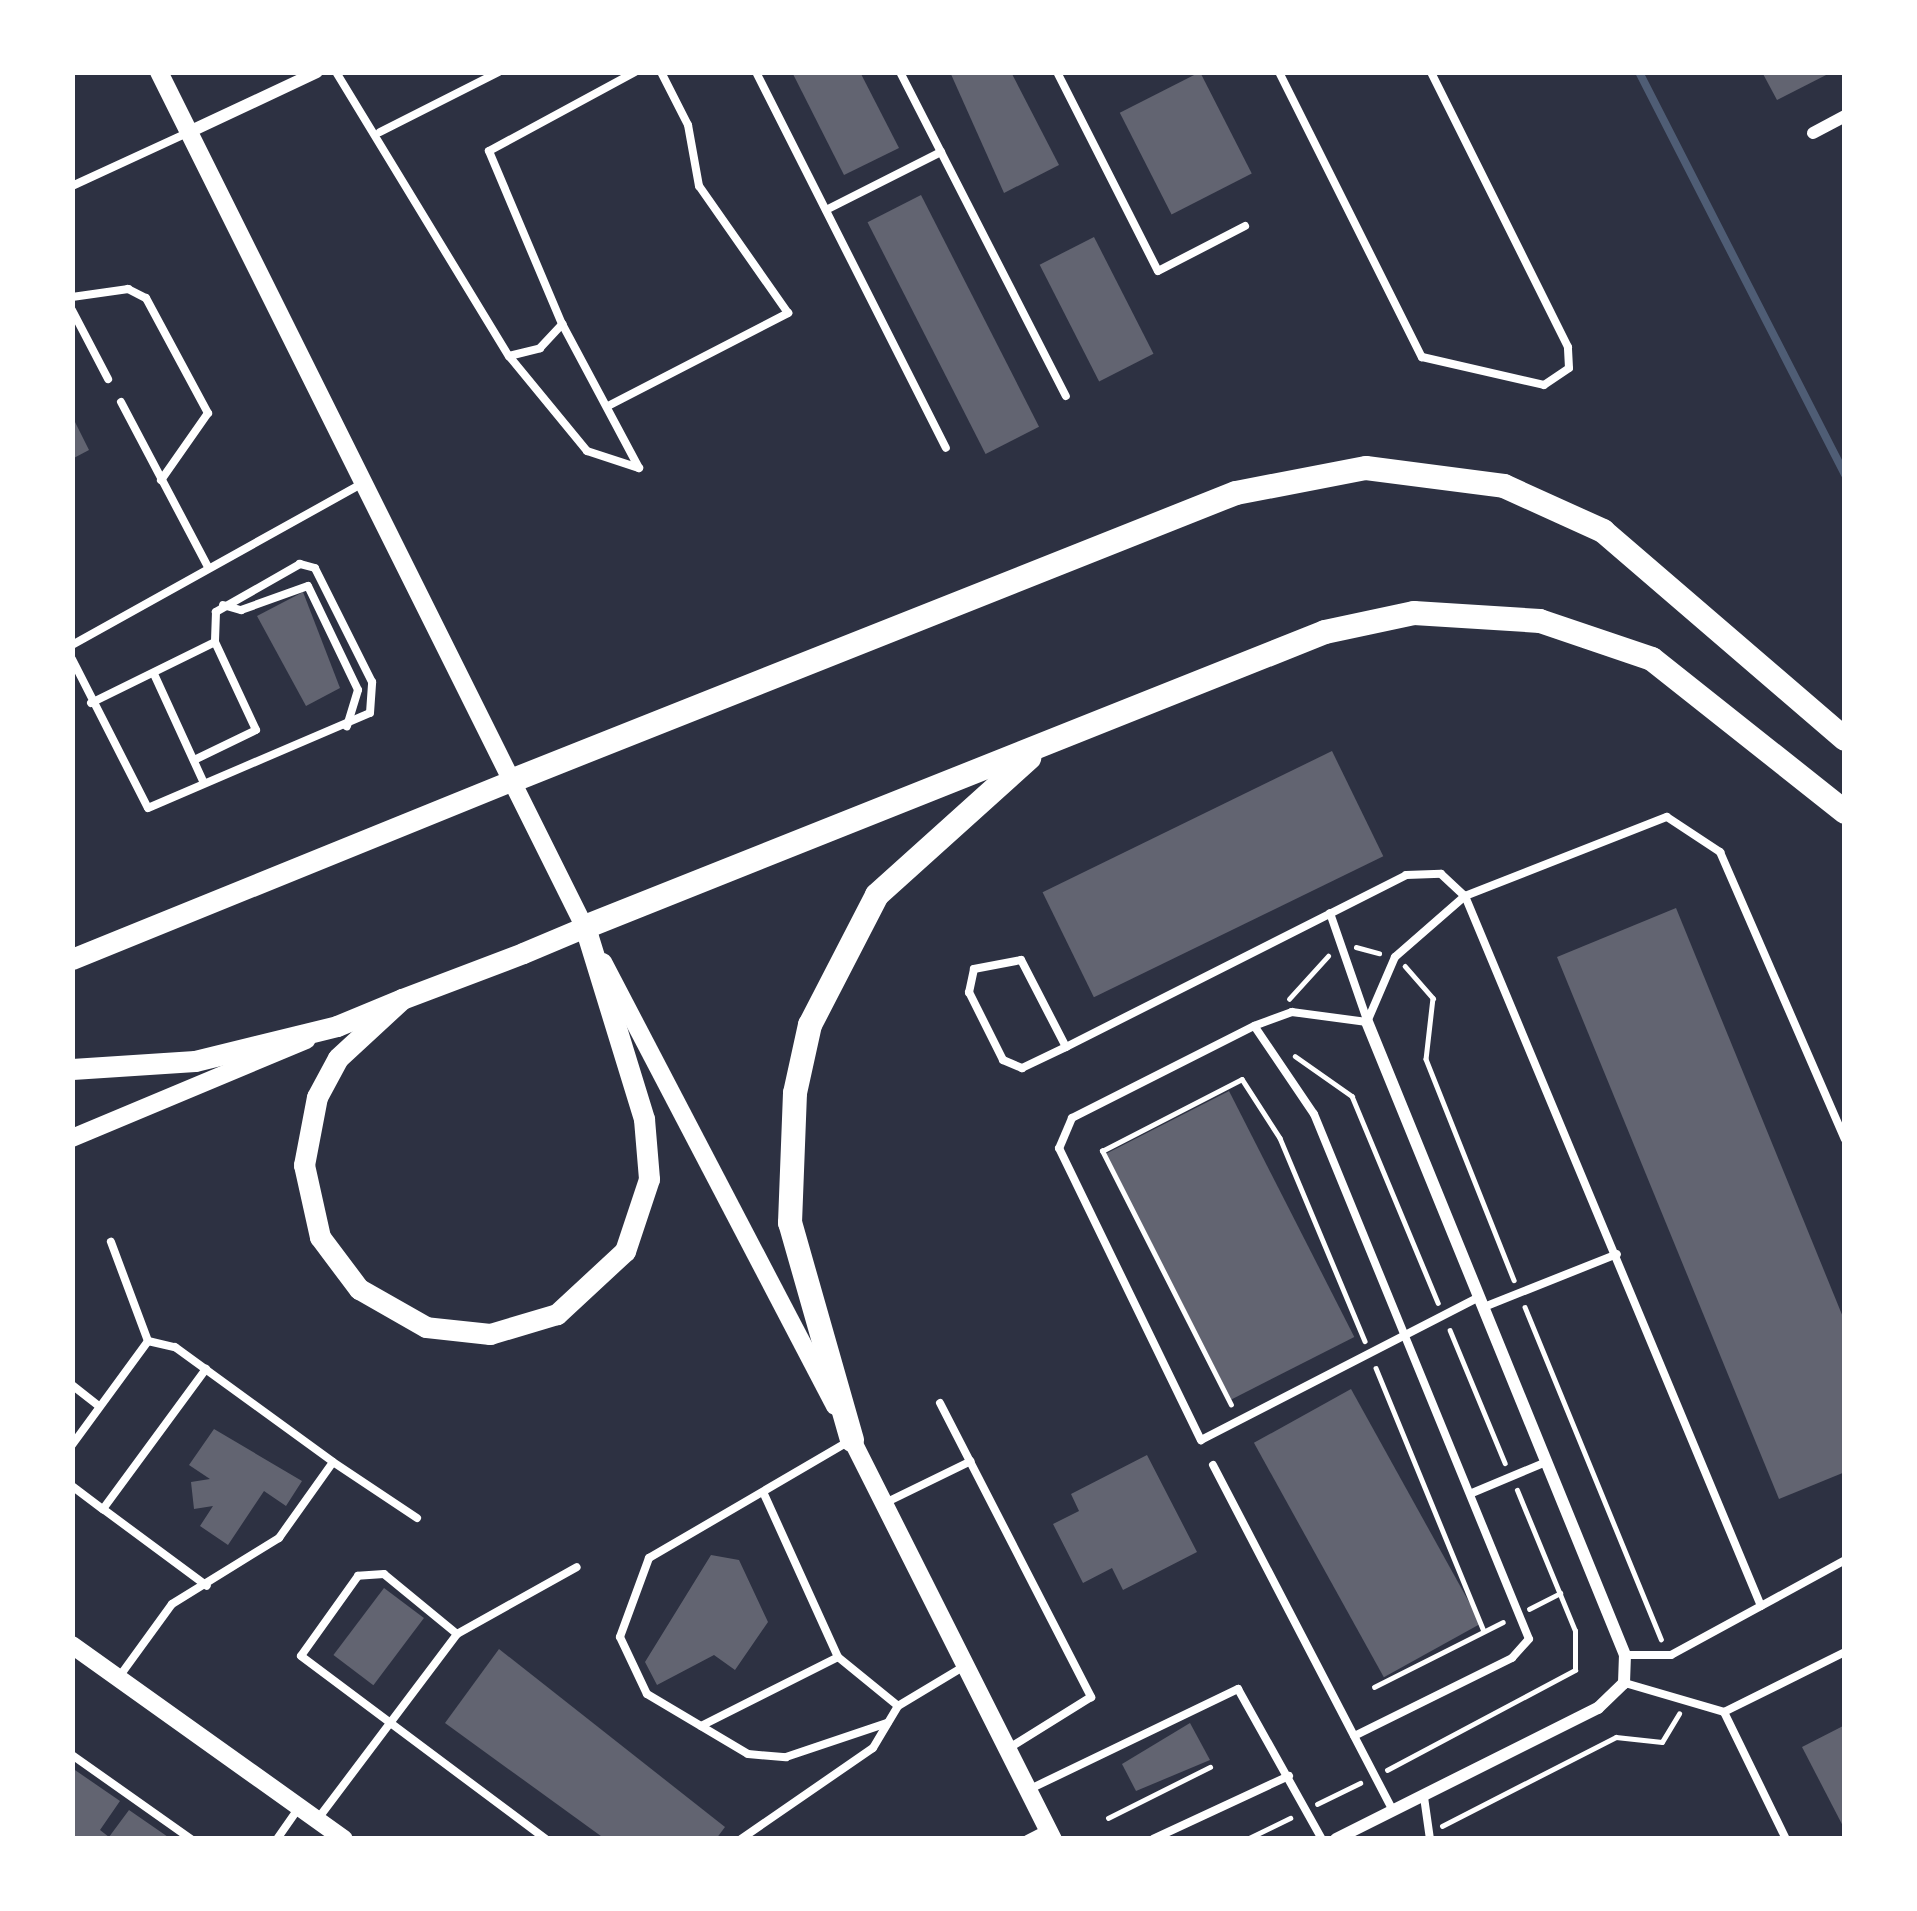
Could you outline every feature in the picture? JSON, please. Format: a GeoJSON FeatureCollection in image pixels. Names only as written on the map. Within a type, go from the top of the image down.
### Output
{"type":"FeatureCollection","features":[{"type":"Feature","properties":{"kind":"highway"},"geometry":{"type":"LineString","coordinates":[[511,781],[1236,493],[1366,468],[1489,482],[1603,531],[1845,739]]}},
{"type":"Feature","properties":{"kind":"highway"},"geometry":{"type":"LineString","coordinates":[[585,927],[1325,632],[1414,613],[1510,616],[1652,659],[1845,812]]}},
{"type":"Feature","properties":{"kind":"highway"},"geometry":{"type":"LineString","coordinates":[[852,1440],[790,1223],[795,1093],[810,1025],[837,956],[898,870],[1056,738]]}},
{"type":"Feature","properties":{"kind":"main road"},"geometry":{"type":"LineString","coordinates":[[159,72],[367,480],[511,781],[1051,1834]]}},
{"type":"Feature","properties":{"kind":"main road"},"geometry":{"type":"LineString","coordinates":[[72,959],[511,781]]}},
{"type":"Feature","properties":{"kind":"main road"},"geometry":{"type":"LineString","coordinates":[[402,999],[338,1058],[317,1097],[304,1165],[320,1237],[359,1289],[426,1327],[473,1335],[542,1321],[614,1266],[649,1179],[644,1119],[585,927]]}},
{"type":"Feature","properties":{"kind":"main road"},"geometry":{"type":"LineString","coordinates":[[72,1138],[585,927]]}},
{"type":"Feature","properties":{"kind":"main road"},"geometry":{"type":"LineString","coordinates":[[72,1069],[195,1061],[337,1026]]}},
{"type":"Feature","properties":{"kind":"main road"},"geometry":{"type":"LineString","coordinates":[[72,1645],[344,1839]]}},
{"type":"Feature","properties":{"kind":"street"},"geometry":{"type":"LineString","coordinates":[[189,132],[316,72]]}},
{"type":"Feature","properties":{"kind":"street"},"geometry":{"type":"LineString","coordinates":[[1813,133],[1845,116]]}},
{"type":"Feature","properties":{"kind":"street"},"geometry":{"type":"LineString","coordinates":[[1336,1839],[1598,1708],[1624,1683],[1625,1655],[1367,1022]]}},
{"type":"Feature","properties":{"kind":"lane"},"geometry":{"type":"LineString","coordinates":[[336,72],[380,132],[508,356],[587,451],[639,468],[562,324],[489,151],[635,72]]}},
{"type":"Feature","properties":{"kind":"lane"},"geometry":{"type":"LineString","coordinates":[[380,132],[499,72]]}},
{"type":"Feature","properties":{"kind":"lane"},"geometry":{"type":"LineString","coordinates":[[608,406],[788,313],[699,186],[688,124],[661,72]]}},
{"type":"Feature","properties":{"kind":"lane"},"geometry":{"type":"LineString","coordinates":[[756,72],[946,448]]}},
{"type":"Feature","properties":{"kind":"lane"},"geometry":{"type":"LineString","coordinates":[[900,72],[1066,396]]}},
{"type":"Feature","properties":{"kind":"lane"},"geometry":{"type":"LineString","coordinates":[[1057,72],[1158,271],[1245,226]]}},
{"type":"Feature","properties":{"kind":"lane"},"geometry":{"type":"LineString","coordinates":[[1279,72],[1422,356],[1544,385],[1569,368],[1568,346],[1430,72]]}},
{"type":"Feature","properties":{"kind":"lane"},"geometry":{"type":"LineString","coordinates":[[72,186],[189,132]]}},
{"type":"Feature","properties":{"kind":"lane"},"geometry":{"type":"LineString","coordinates":[[826,210],[941,152]]}},
{"type":"Feature","properties":{"kind":"lane"},"geometry":{"type":"LineString","coordinates":[[72,297],[128,289],[146,298],[208,413],[161,480]]}},
{"type":"Feature","properties":{"kind":"lane"},"geometry":{"type":"LineString","coordinates":[[72,310],[108,379]]}},
{"type":"Feature","properties":{"kind":"lane"},"geometry":{"type":"LineString","coordinates":[[508,356],[540,348],[562,324]]}},
{"type":"Feature","properties":{"kind":"lane"},"geometry":{"type":"LineString","coordinates":[[121,402],[208,567]]}},
{"type":"Feature","properties":{"kind":"lane"},"geometry":{"type":"LineString","coordinates":[[72,645],[367,480]]}},
{"type":"Feature","properties":{"kind":"lane"},"geometry":{"type":"LineString","coordinates":[[72,659],[143,806],[205,783],[347,728],[370,713],[375,694],[315,568],[300,564],[223,605],[215,641],[256,730],[194,760]]}},
{"type":"Feature","properties":{"kind":"lane"},"geometry":{"type":"LineString","coordinates":[[223,605],[241,610],[308,586],[358,690],[347,728]]}},
{"type":"Feature","properties":{"kind":"lane"},"geometry":{"type":"LineString","coordinates":[[91,704],[215,641]]}},
{"type":"Feature","properties":{"kind":"lane"},"geometry":{"type":"LineString","coordinates":[[154,674],[205,783]]}},
{"type":"Feature","properties":{"kind":"lane"},"geometry":{"type":"LineString","coordinates":[[1367,1022],[1394,957],[1465,896],[1667,817],[1720,852],[1845,1139]]}},
{"type":"Feature","properties":{"kind":"lane"},"geometry":{"type":"LineString","coordinates":[[1066,1047],[1021,960],[974,969],[969,992],[1003,1060],[1022,1068],[1066,1047],[1406,875],[1441,874],[1465,896],[1761,1606]]}},
{"type":"Feature","properties":{"kind":"lane"},"geometry":{"type":"LineString","coordinates":[[1330,913],[1367,1022]]}},
{"type":"Feature","properties":{"kind":"lane"},"geometry":{"type":"LineString","coordinates":[[1367,1022],[1288,1014],[1254,1026],[1058,1130],[1201,1440],[1443,1314],[1520,1293],[1618,1254]]}},
{"type":"Feature","properties":{"kind":"lane"},"geometry":{"type":"LineString","coordinates":[[1254,1026],[1314,1114],[1529,1639],[1512,1658],[1354,1736]]}},
{"type":"Feature","properties":{"kind":"lane"},"geometry":{"type":"LineString","coordinates":[[111,1242],[148,1341],[206,1369],[417,1518]]}},
{"type":"Feature","properties":{"kind":"lane"},"geometry":{"type":"LineString","coordinates":[[72,1444],[148,1341]]}},
{"type":"Feature","properties":{"kind":"lane"},"geometry":{"type":"LineString","coordinates":[[104,1509],[206,1369]]}},
{"type":"Feature","properties":{"kind":"lane"},"geometry":{"type":"LineString","coordinates":[[72,1385],[98,1405]]}},
{"type":"Feature","properties":{"kind":"lane"},"geometry":{"type":"LineString","coordinates":[[940,1403],[1091,1697],[1008,1748]]}},
{"type":"Feature","properties":{"kind":"lane"},"geometry":{"type":"LineString","coordinates":[[852,1440],[764,1494],[680,1532],[628,1595],[620,1636],[646,1694],[766,1759],[887,1723]]}},
{"type":"Feature","properties":{"kind":"lane"},"geometry":{"type":"LineString","coordinates":[[884,1504],[971,1460]]}},
{"type":"Feature","properties":{"kind":"lane"},"geometry":{"type":"LineString","coordinates":[[118,1678],[172,1604],[279,1538],[333,1462]]}},
{"type":"Feature","properties":{"kind":"lane"},"geometry":{"type":"LineString","coordinates":[[1472,1492],[1546,1462]]}},
{"type":"Feature","properties":{"kind":"lane"},"geometry":{"type":"LineString","coordinates":[[1213,1465],[1393,1810]]}},
{"type":"Feature","properties":{"kind":"lane"},"geometry":{"type":"LineString","coordinates":[[72,1486],[207,1586]]}},
{"type":"Feature","properties":{"kind":"lane"},"geometry":{"type":"LineString","coordinates":[[764,1494],[838,1658],[898,1706]]}},
{"type":"Feature","properties":{"kind":"lane"},"geometry":{"type":"LineString","coordinates":[[1625,1655],[1671,1655],[1845,1560]]}},
{"type":"Feature","properties":{"kind":"lane"},"geometry":{"type":"LineString","coordinates":[[317,1820],[457,1634],[577,1567]]}},
{"type":"Feature","properties":{"kind":"lane"},"geometry":{"type":"LineString","coordinates":[[457,1634],[384,1574],[338,1593],[301,1656],[546,1839]]}},
{"type":"Feature","properties":{"kind":"lane"},"geometry":{"type":"LineString","coordinates":[[1624,1683],[1724,1712],[1845,1652]]}},
{"type":"Feature","properties":{"kind":"lane"},"geometry":{"type":"LineString","coordinates":[[701,1726],[838,1658]]}},
{"type":"Feature","properties":{"kind":"lane"},"geometry":{"type":"LineString","coordinates":[[741,1839],[873,1748],[898,1706],[966,1666]]}},
{"type":"Feature","properties":{"kind":"lane"},"geometry":{"type":"LineString","coordinates":[[1028,1790],[1238,1689],[1322,1839]]}},
{"type":"Feature","properties":{"kind":"lane"},"geometry":{"type":"LineString","coordinates":[[1724,1712],[1786,1839]]}},
{"type":"Feature","properties":{"kind":"lane"},"geometry":{"type":"LineString","coordinates":[[72,1756],[191,1839]]}},
{"type":"Feature","properties":{"kind":"lane"},"geometry":{"type":"LineString","coordinates":[[1153,1839],[1289,1776]]}},
{"type":"Feature","properties":{"kind":"lane"},"geometry":{"type":"LineString","coordinates":[[1424,1795],[1430,1836]]}},
{"type":"Feature","properties":{"kind":"lane"},"geometry":{"type":"LineString","coordinates":[[278,1839],[299,1807]]}},
{"type":"Feature","properties":{"kind":"lane"},"geometry":{"type":"LineString","coordinates":[[1027,1839],[1051,1834]]}},
{"type":"Feature","properties":{"kind":"path"},"geometry":{"type":"LineString","coordinates":[[1247,1839],[1561,1688],[1581,1652],[1352,1096],[1294,1055],[1290,989],[1342,951],[1394,957],[1433,998],[1426,1059],[1671,1655]]}},
{"type":"Feature","properties":{"kind":"path"},"geometry":{"type":"LineString","coordinates":[[1240,1420],[1102,1151],[1242,1079],[1280,1138],[1484,1631]]}},
{"type":"Feature","properties":{"kind":"path"},"geometry":{"type":"LineString","coordinates":[[1374,1687],[1560,1594]]}},
{"type":"Feature","properties":{"kind":"path"},"geometry":{"type":"LineString","coordinates":[[1430,1836],[1616,1737],[1662,1742],[1683,1700]]}},
{"type":"Feature","properties":{"kind":"path"},"geometry":{"type":"LineString","coordinates":[[1108,1818],[1210,1767]]}},
{"type":"Feature","properties":{"kind":"building"},"geometry":{"type":"Polygon","coordinates":[[[792,72],[860,72],[899,148],[844,175],[792,72]]]}},
{"type":"Feature","properties":{"kind":"building"},"geometry":{"type":"Polygon","coordinates":[[[950,72],[1011,72],[1059,165],[1004,193],[950,72]]]}},
{"type":"Feature","properties":{"kind":"building"},"geometry":{"type":"Polygon","coordinates":[[[1200,72],[1252,174],[1172,214],[1120,113],[1200,72]]]}},
{"type":"Feature","properties":{"kind":"building"},"geometry":{"type":"Polygon","coordinates":[[[1762,72],[1832,72],[1777,100],[1762,72]]]}},
{"type":"Feature","properties":{"kind":"building"},"geometry":{"type":"Polygon","coordinates":[[[921,195],[1039,427],[986,454],[868,222],[921,195]]]}},
{"type":"Feature","properties":{"kind":"building"},"geometry":{"type":"Polygon","coordinates":[[[1094,237],[1153,354],[1099,381],[1040,265],[1094,237]]]}},
{"type":"Feature","properties":{"kind":"building"},"geometry":{"type":"Polygon","coordinates":[[[72,416],[89,450],[72,459],[72,416]]]}},
{"type":"Feature","properties":{"kind":"building"},"geometry":{"type":"Polygon","coordinates":[[[303,592],[340,688],[306,706],[257,616],[303,592]]]}},
{"type":"Feature","properties":{"kind":"building"},"geometry":{"type":"Polygon","coordinates":[[[1332,751],[1383,856],[1094,997],[1043,892],[1332,751]]]}},
{"type":"Feature","properties":{"kind":"building"},"geometry":{"type":"Polygon","coordinates":[[[1676,908],[1845,1322],[1845,1472],[1779,1499],[1557,957],[1676,908]]]}},
{"type":"Feature","properties":{"kind":"building"},"geometry":{"type":"Polygon","coordinates":[[[1229,1091],[1354,1337],[1231,1400],[1106,1154],[1229,1091]]]}},
{"type":"Feature","properties":{"kind":"building"},"geometry":{"type":"Polygon","coordinates":[[[1351,1389],[1481,1623],[1384,1677],[1254,1443],[1351,1389]]]}},
{"type":"Feature","properties":{"kind":"building"},"geometry":{"type":"Polygon","coordinates":[[[214,1429],[302,1481],[286,1506],[264,1491],[228,1545],[200,1526],[213,1506],[194,1509],[191,1482],[210,1479],[189,1465],[214,1429]]]}},
{"type":"Feature","properties":{"kind":"building"},"geometry":{"type":"Polygon","coordinates":[[[1147,1455],[1197,1552],[1123,1590],[1112,1568],[1083,1583],[1053,1524],[1079,1511],[1071,1494],[1147,1455]]]}},
{"type":"Feature","properties":{"kind":"building"},"geometry":{"type":"Polygon","coordinates":[[[711,1555],[739,1560],[768,1622],[735,1670],[714,1655],[657,1685],[645,1662],[711,1555]]]}},
{"type":"Feature","properties":{"kind":"building"},"geometry":{"type":"Polygon","coordinates":[[[384,1588],[424,1618],[373,1685],[333,1655],[384,1588]]]}},
{"type":"Feature","properties":{"kind":"building"},"geometry":{"type":"Polygon","coordinates":[[[499,1649],[725,1827],[716,1839],[605,1839],[445,1723],[499,1649]]]}},
{"type":"Feature","properties":{"kind":"building"},"geometry":{"type":"Polygon","coordinates":[[[1190,1723],[1210,1760],[1136,1791],[1122,1764],[1190,1723]]]}},
{"type":"Feature","properties":{"kind":"building"},"geometry":{"type":"Polygon","coordinates":[[[1845,1725],[1845,1830],[1802,1747],[1845,1725]]]}},
{"type":"Feature","properties":{"kind":"building"},"geometry":{"type":"Polygon","coordinates":[[[72,1768],[120,1801],[100,1830],[109,1837],[129,1810],[171,1839],[72,1839],[72,1768]]]}},
{"type":"Feature","properties":{"kind":"waterway"},"geometry":{"type":"LineString","coordinates":[[1639,72],[1845,474]]}}]}
